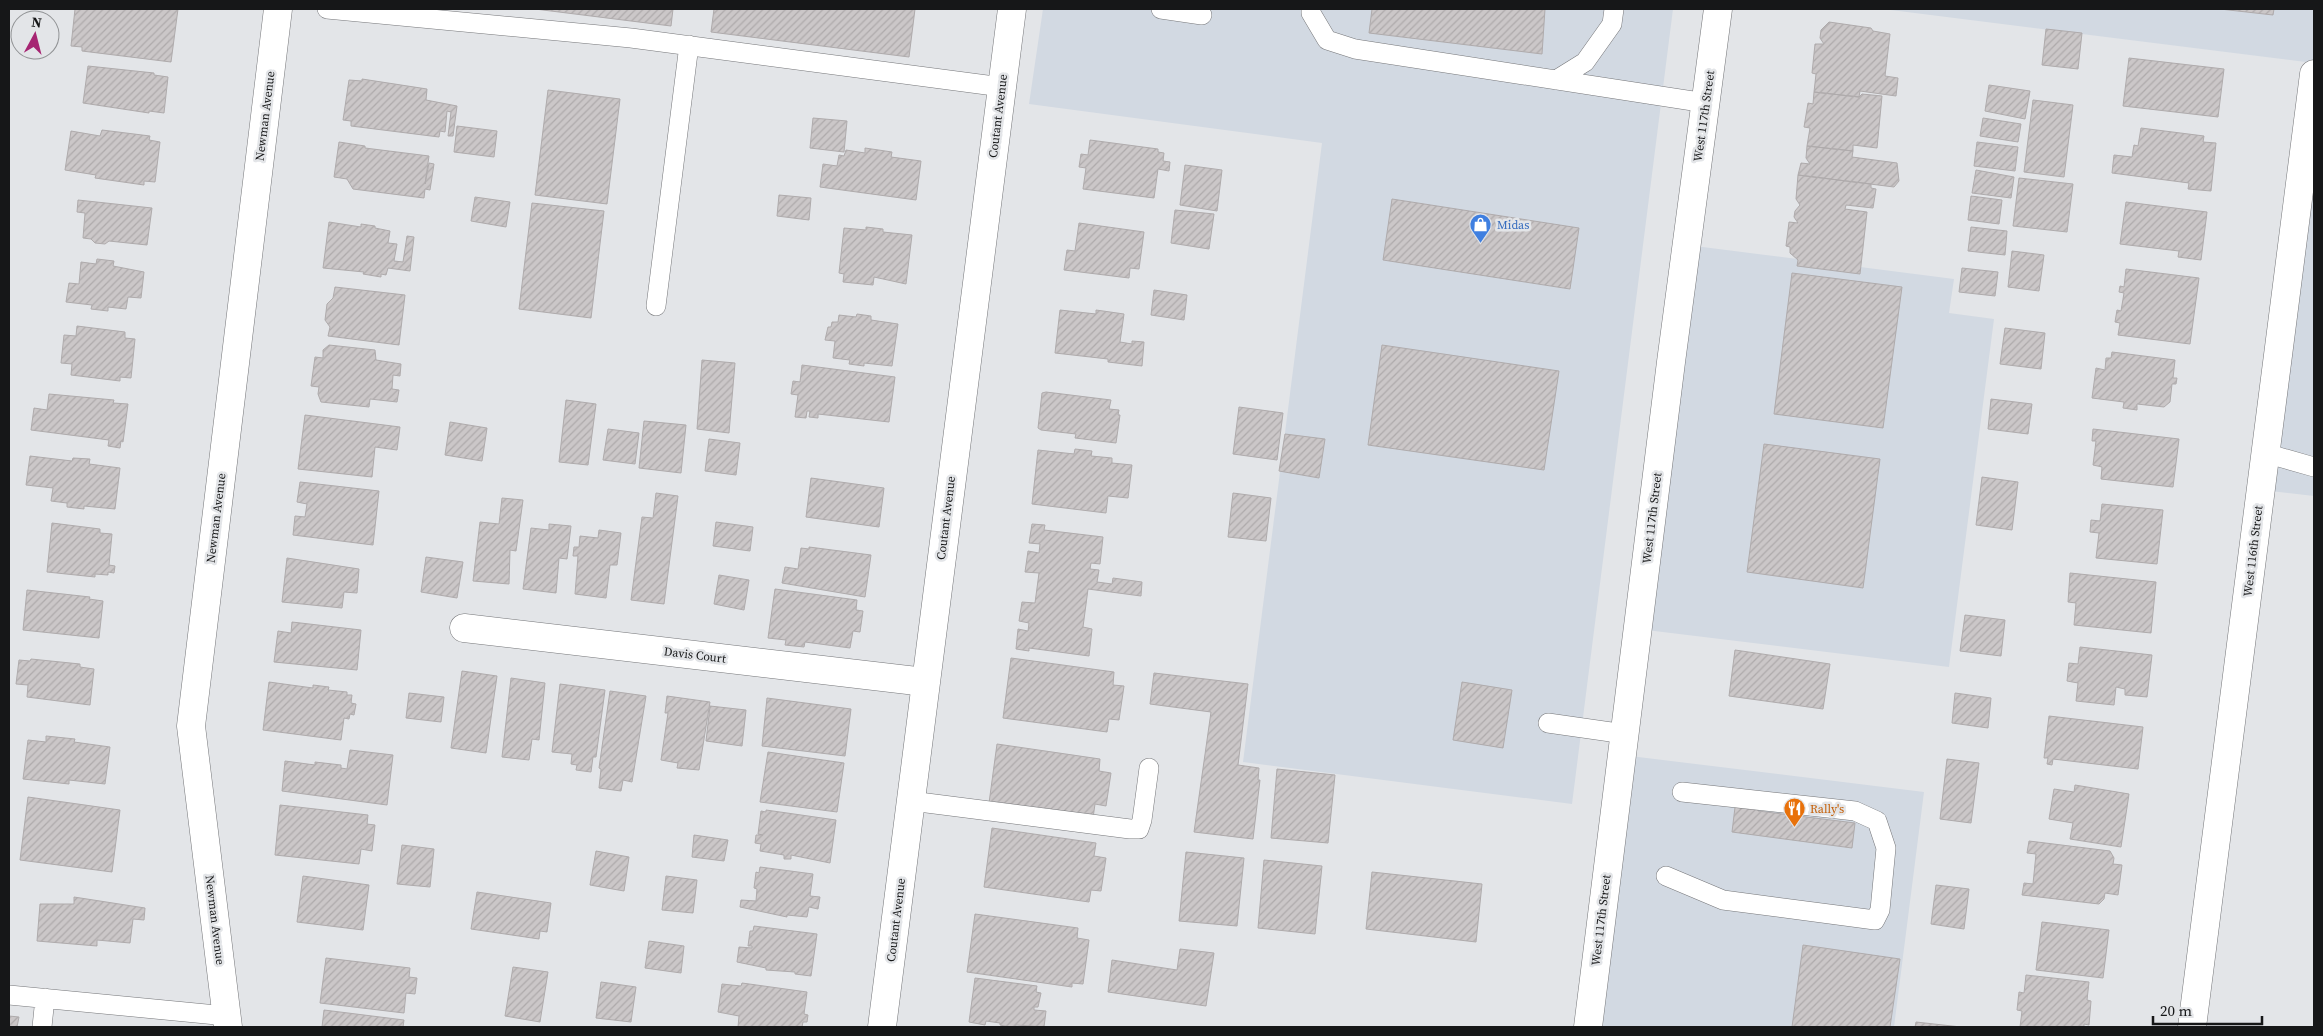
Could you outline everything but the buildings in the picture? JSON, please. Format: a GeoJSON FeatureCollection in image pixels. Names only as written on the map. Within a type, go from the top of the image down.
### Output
{"type":"FeatureCollection","features":[{"type":"Feature","properties":{"kind":"street","name":"Newman Avenue"},"geometry":{"type":"LineString","coordinates":[[227,1022],[191,726],[278,9]]}},
{"type":"Feature","properties":{"kind":"street","name":"Coutant Avenue"},"geometry":{"type":"LineString","coordinates":[[882,1027],[1012,9]]}},
{"type":"Feature","properties":{"kind":"street","name":"West 117th Street"},"geometry":{"type":"LineString","coordinates":[[1588,1027],[1670,362],[1718,9]]}},
{"type":"Feature","properties":{"kind":"street","name":"West 116th Street"},"geometry":{"type":"LineString","coordinates":[[2192,1027],[2312,105],[2314,74]]}},
{"type":"Feature","properties":{"kind":"street","name":"Davis Court"},"geometry":{"type":"LineString","coordinates":[[464,628],[925,682]]}},
{"type":"Feature","properties":{"kind":"lane"},"geometry":{"type":"LineString","coordinates":[[327,9],[689,45],[1002,87]]}},
{"type":"Feature","properties":{"kind":"lane"},"geometry":{"type":"LineString","coordinates":[[1161,9],[1202,15]]}},
{"type":"Feature","properties":{"kind":"lane"},"geometry":{"type":"LineString","coordinates":[[1310,9],[1310,13],[1327,40],[1355,49],[1706,103]]}},
{"type":"Feature","properties":{"kind":"lane"},"geometry":{"type":"LineString","coordinates":[[1556,80],[1585,62],[1612,24],[1614,9]]}},
{"type":"Feature","properties":{"kind":"lane"},"geometry":{"type":"LineString","coordinates":[[656,306],[689,45]]}},
{"type":"Feature","properties":{"kind":"lane"},"geometry":{"type":"LineString","coordinates":[[2266,452],[2314,467]]}},
{"type":"Feature","properties":{"kind":"lane"},"geometry":{"type":"LineString","coordinates":[[1548,723],[1625,734]]}},
{"type":"Feature","properties":{"kind":"lane"},"geometry":{"type":"LineString","coordinates":[[911,801],[1130,829],[1139,828],[1142,820],[1149,768]]}},
{"type":"Feature","properties":{"kind":"lane"},"geometry":{"type":"LineString","coordinates":[[1666,876],[1724,900],[1875,920],[1880,910],[1886,848],[1877,821],[1855,810],[1682,792]]}},
{"type":"Feature","properties":{"kind":"lane"},"geometry":{"type":"LineString","coordinates":[[9,994],[227,1022]]}},
{"type":"Feature","properties":{"kind":"lane"},"geometry":{"type":"LineString","coordinates":[[42,1027],[45,998]]}},
{"type":"Feature","properties":{"kind":"shaded area"},"geometry":{"type":"Polygon","coordinates":[[[1043,9],[1673,9],[1572,804],[1243,762],[1322,143],[1029,104],[1043,9]]]}},
{"type":"Feature","properties":{"kind":"shaded area"},"geometry":{"type":"Polygon","coordinates":[[[1883,9],[2314,9],[2314,63],[1883,9]]]}},
{"type":"Feature","properties":{"kind":"shaded area"},"geometry":{"type":"Polygon","coordinates":[[[2314,74],[2314,496],[2261,490],[2314,74]]]}},
{"type":"Feature","properties":{"kind":"shaded area"},"geometry":{"type":"Polygon","coordinates":[[[1687,245],[1954,279],[1949,313],[1994,319],[1949,667],[1638,629],[1687,245]]]}},
{"type":"Feature","properties":{"kind":"shaded area"},"geometry":{"type":"Polygon","coordinates":[[[1622,755],[1924,792],[1894,1027],[1588,1027],[1622,755]]]}},
{"type":"Feature","properties":{"kind":"place","name":"Midas"},"geometry":{"type":"Point","coordinates":[1481,244]}},
{"type":"Feature","properties":{"kind":"place","name":"Rally's"},"geometry":{"type":"Point","coordinates":[1794,828]}}]}
